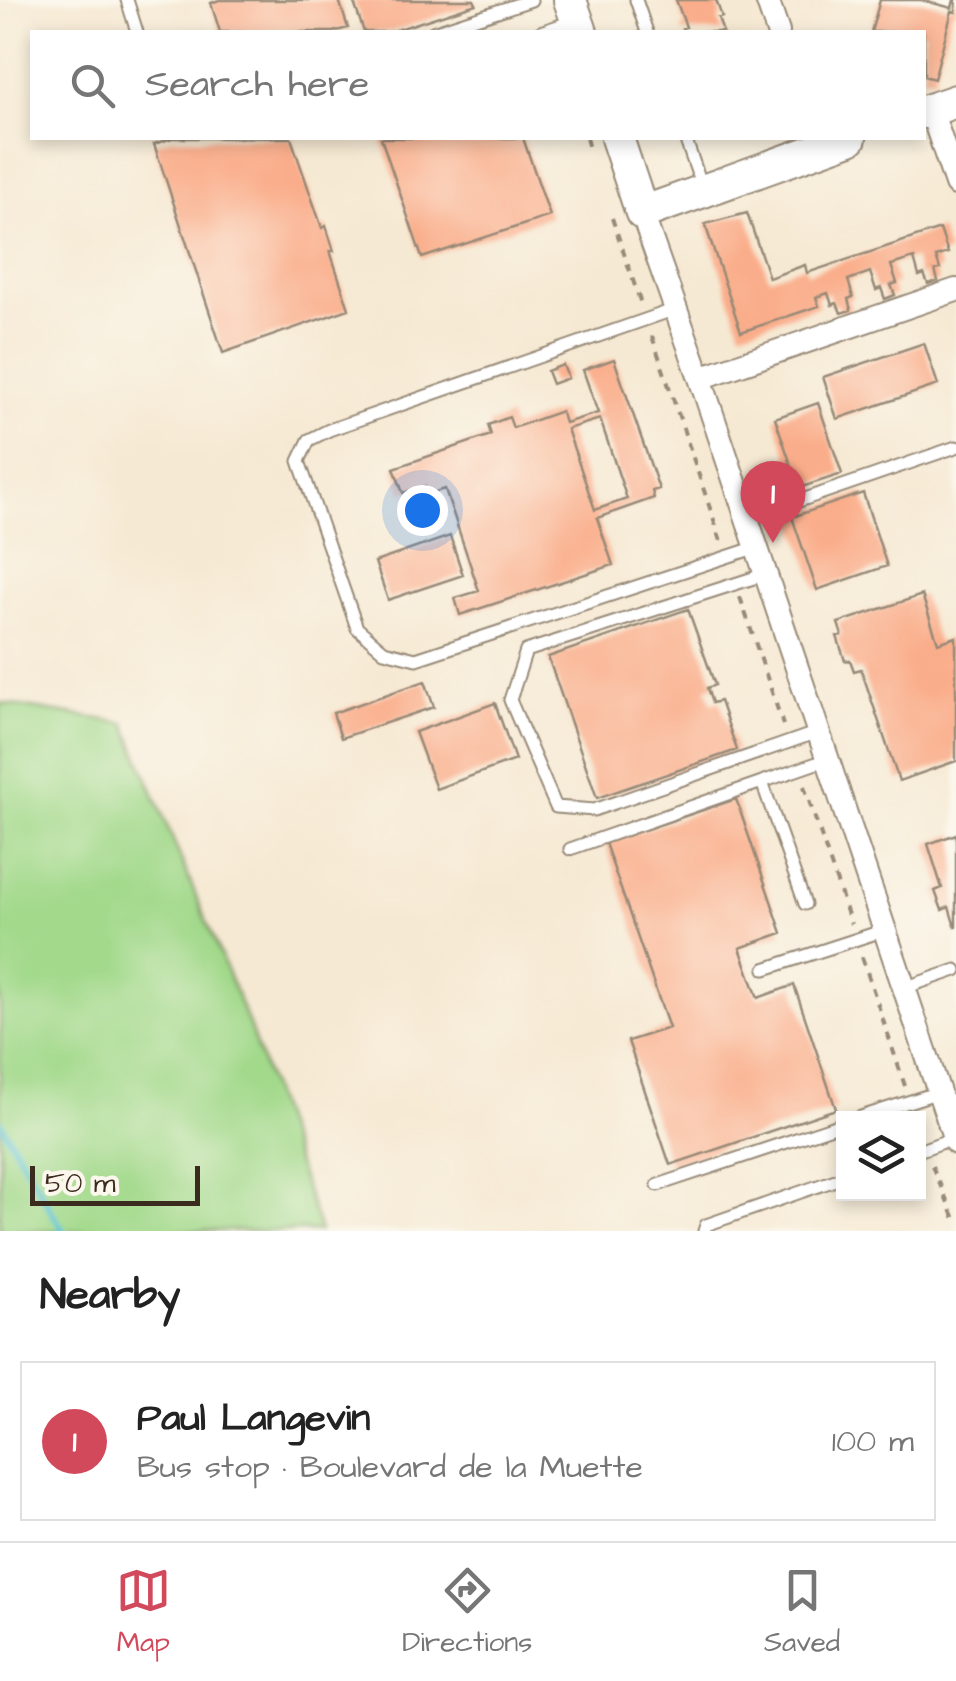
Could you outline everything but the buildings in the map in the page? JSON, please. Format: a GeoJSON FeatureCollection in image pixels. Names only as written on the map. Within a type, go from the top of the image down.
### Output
{"type":"FeatureCollection","features":[{"type":"Feature","properties":{"kind":"street"},"geometry":{"type":"LineString","coordinates":[[767,0],[777,30]]}},
{"type":"Feature","properties":{"kind":"street"},"geometry":{"type":"LineString","coordinates":[[937,108],[956,184]]}},
{"type":"Feature","properties":{"kind":"street"},"geometry":{"type":"LineString","coordinates":[[626,211],[704,190],[829,141]]}},
{"type":"Feature","properties":{"kind":"street"},"geometry":{"type":"LineString","coordinates":[[604,146],[626,211],[676,309],[955,1141]]}},
{"type":"Feature","properties":{"kind":"street"},"geometry":{"type":"LineString","coordinates":[[700,378],[956,290]]}},
{"type":"Feature","properties":{"kind":"lane"},"geometry":{"type":"LineString","coordinates":[[127,0],[136,30]]}},
{"type":"Feature","properties":{"kind":"lane"},"geometry":{"type":"LineString","coordinates":[[439,30],[530,0]]}},
{"type":"Feature","properties":{"kind":"lane"},"geometry":{"type":"LineString","coordinates":[[636,0],[647,30]]}},
{"type":"Feature","properties":{"kind":"lane"},"geometry":{"type":"LineString","coordinates":[[545,30],[576,18]]}},
{"type":"Feature","properties":{"kind":"lane"},"geometry":{"type":"LineString","coordinates":[[686,140],[704,190]]}},
{"type":"Feature","properties":{"kind":"lane"},"geometry":{"type":"LineString","coordinates":[[676,309],[329,430],[309,440],[299,461],[357,628],[384,651],[416,660],[757,547]]}},
{"type":"Feature","properties":{"kind":"lane"},"geometry":{"type":"LineString","coordinates":[[748,519],[956,447]]}},
{"type":"Feature","properties":{"kind":"lane"},"geometry":{"type":"LineString","coordinates":[[766,574],[526,651],[510,700],[556,807],[594,810],[819,732]]}},
{"type":"Feature","properties":{"kind":"lane"},"geometry":{"type":"LineString","coordinates":[[570,848],[828,760]]}},
{"type":"Feature","properties":{"kind":"lane"},"geometry":{"type":"LineString","coordinates":[[762,782],[805,904]]}},
{"type":"Feature","properties":{"kind":"lane"},"geometry":{"type":"LineString","coordinates":[[764,968],[885,930]]}},
{"type":"Feature","properties":{"kind":"lane"},"geometry":{"type":"LineString","coordinates":[[904,988],[956,970]]}},
{"type":"Feature","properties":{"kind":"lane"},"geometry":{"type":"LineString","coordinates":[[881,1111],[939,1092]]}},
{"type":"Feature","properties":{"kind":"lane"},"geometry":{"type":"LineString","coordinates":[[658,1185],[836,1127]]}},
{"type":"Feature","properties":{"kind":"lane"},"geometry":{"type":"LineString","coordinates":[[926,1149],[955,1141]]}},
{"type":"Feature","properties":{"kind":"lane"},"geometry":{"type":"LineString","coordinates":[[704,1231],[706,1226],[836,1180]]}},
{"type":"Feature","properties":{"kind":"path"},"geometry":{"type":"LineString","coordinates":[[626,211],[646,319],[726,557]]}},
{"type":"Feature","properties":{"kind":"path"},"geometry":{"type":"LineString","coordinates":[[736,584],[789,742]]}},
{"type":"Feature","properties":{"kind":"path"},"geometry":{"type":"LineString","coordinates":[[798,770],[910,1102]]}},
{"type":"Feature","properties":{"kind":"path"},"geometry":{"type":"LineString","coordinates":[[926,1158],[956,1222]]}},
{"type":"Feature","properties":{"kind":"green space"},"geometry":{"type":"Polygon","coordinates":[[[0,703],[125,723],[249,1025],[320,1231],[0,1231],[0,703]]]}},
{"type":"Feature","properties":{"kind":"waterway"},"geometry":{"type":"LineString","coordinates":[[0,1122],[63,1231]]}},
{"type":"Feature","properties":{"kind":"place","name":"Paul Langevin"},"geometry":{"type":"Point","coordinates":[773,543]}}]}
